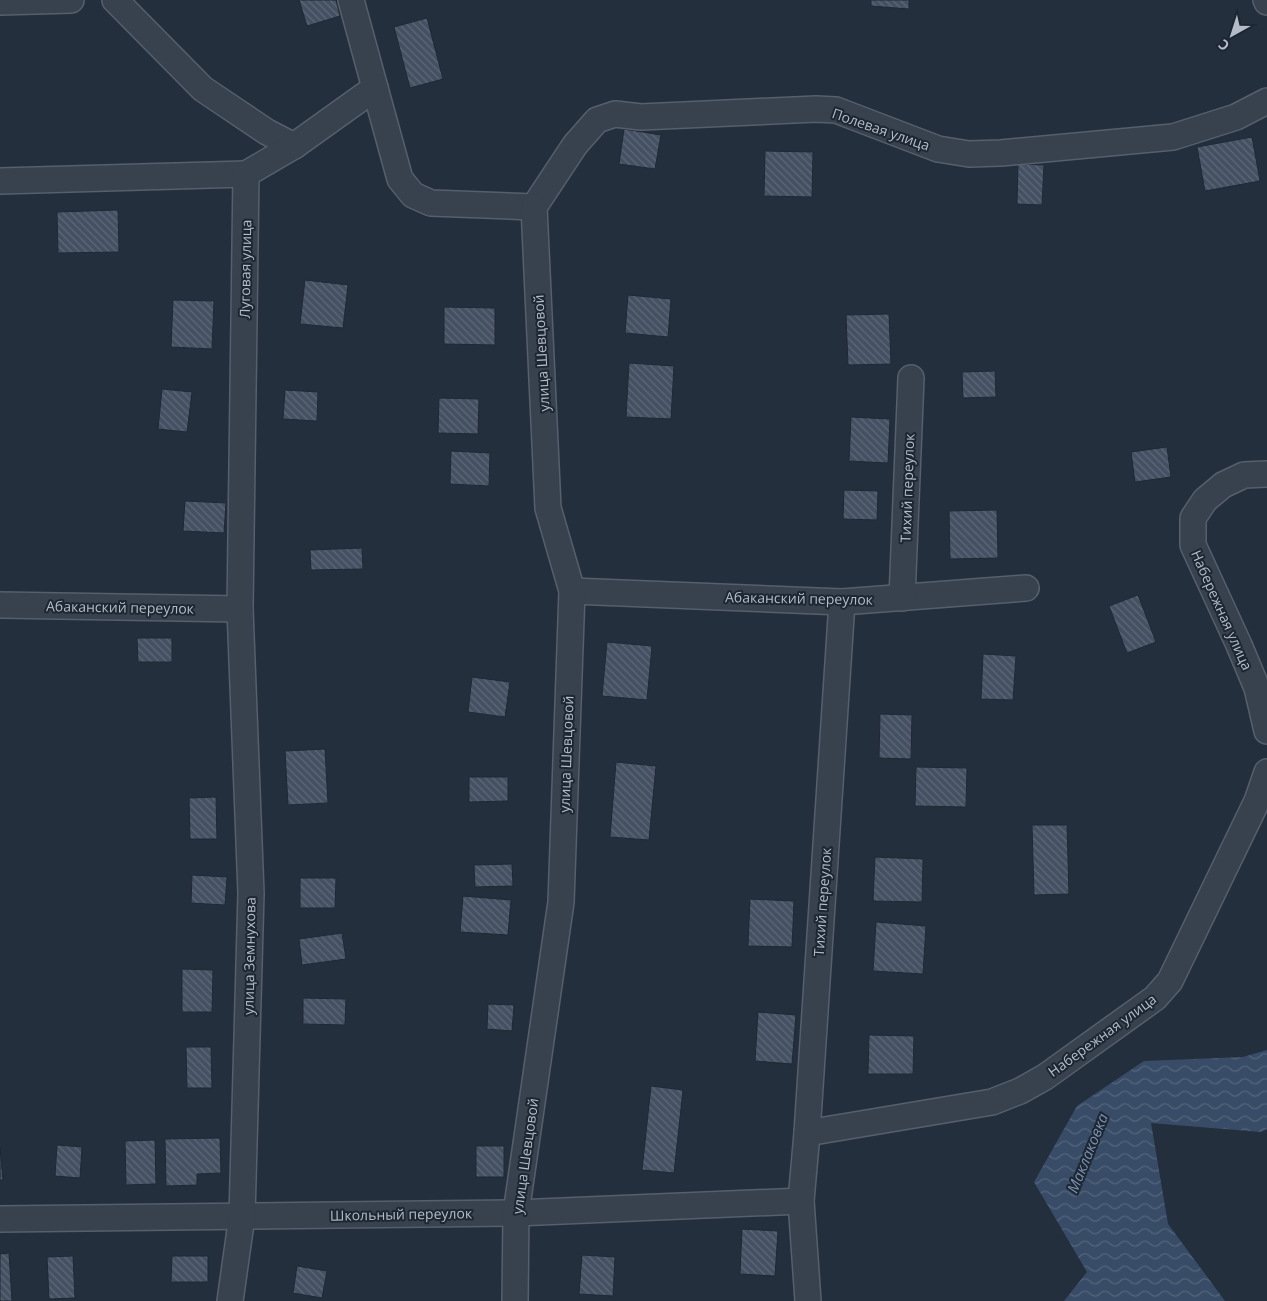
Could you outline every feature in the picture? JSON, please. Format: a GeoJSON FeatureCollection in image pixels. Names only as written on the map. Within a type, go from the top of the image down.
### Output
{"type":"FeatureCollection","features":[{"type":"Feature","properties":{"kind":"street"},"geometry":{"type":"LineString","coordinates":[[0,2],[71,0]]}},
{"type":"Feature","properties":{"kind":"street"},"geometry":{"type":"LineString","coordinates":[[115,0],[203,89],[267,132],[294,146]]}},
{"type":"Feature","properties":{"kind":"street"},"geometry":{"type":"LineString","coordinates":[[351,0],[400,179],[413,195],[431,202],[534,207]]}},
{"type":"Feature","properties":{"kind":"street"},"geometry":{"type":"LineString","coordinates":[[0,181],[246,174],[294,146],[375,88]]}},
{"type":"Feature","properties":{"kind":"street","name":"Полевая улица"},"geometry":{"type":"LineString","coordinates":[[534,207],[575,145],[598,120],[615,114],[641,117],[816,109],[836,110],[938,148],[969,154],[1002,153],[1173,137],[1236,117],[1267,101]]}},
{"type":"Feature","properties":{"kind":"street","name":"Луговая улица"},"geometry":{"type":"LineString","coordinates":[[240,609],[246,174]]}},
{"type":"Feature","properties":{"kind":"street","name":"улица Шевцовой"},"geometry":{"type":"LineString","coordinates":[[515,1301],[516,1213],[561,902],[572,591],[548,508],[534,207]]}},
{"type":"Feature","properties":{"kind":"street","name":"Тихий переулок"},"geometry":{"type":"LineString","coordinates":[[902,598],[911,378]]}},
{"type":"Feature","properties":{"kind":"street","name":"Набережная улица"},"geometry":{"type":"LineString","coordinates":[[1267,474],[1244,475],[1223,485],[1205,500],[1193,518],[1193,546],[1257,688],[1267,731]]}},
{"type":"Feature","properties":{"kind":"street","name":"Абаканский переулок"},"geometry":{"type":"LineString","coordinates":[[572,591],[842,602],[1026,588]]}},
{"type":"Feature","properties":{"kind":"street","name":"Тихий переулок"},"geometry":{"type":"LineString","coordinates":[[801,1201],[842,602]]}},
{"type":"Feature","properties":{"kind":"street","name":"Абаканский переулок"},"geometry":{"type":"LineString","coordinates":[[0,605],[240,609]]}},
{"type":"Feature","properties":{"kind":"street","name":"улица Земнухова"},"geometry":{"type":"LineString","coordinates":[[230,1301],[242,1216],[251,893],[240,609]]}},
{"type":"Feature","properties":{"kind":"street","name":"Набережная улица"},"geometry":{"type":"LineString","coordinates":[[807,1133],[992,1102],[1020,1091],[1045,1077],[1155,998],[1170,980],[1257,801],[1267,772]]}},
{"type":"Feature","properties":{"kind":"street"},"geometry":{"type":"LineString","coordinates":[[801,1201],[808,1301]]}},
{"type":"Feature","properties":{"kind":"street","name":"Школьный переулок"},"geometry":{"type":"LineString","coordinates":[[0,1219],[516,1213],[801,1201]]}},
{"type":"Feature","properties":{"kind":"water","name":"Маклаковка"},"geometry":{"type":"Polygon","coordinates":[[[1267,1050],[1267,1129],[1261,1132],[1151,1123],[1168,1224],[1225,1301],[1064,1301],[1087,1272],[1034,1182],[1077,1106],[1144,1061],[1243,1057],[1267,1050]]]}},
{"type":"Feature","properties":{"kind":"building"},"geometry":{"type":"Polygon","coordinates":[[[299,0],[336,0],[340,16],[307,26],[299,0]]]}},
{"type":"Feature","properties":{"kind":"building"},"geometry":{"type":"Polygon","coordinates":[[[871,0],[909,0],[909,9],[871,6],[871,0]]]}},
{"type":"Feature","properties":{"kind":"building"},"geometry":{"type":"Polygon","coordinates":[[[427,18],[443,79],[410,88],[394,27],[427,18]]]}},
{"type":"Feature","properties":{"kind":"building"},"geometry":{"type":"Polygon","coordinates":[[[624,129],[661,135],[655,169],[619,164],[624,129]]]}},
{"type":"Feature","properties":{"kind":"building"},"geometry":{"type":"Polygon","coordinates":[[[1252,137],[1260,181],[1205,191],[1197,147],[1252,137]]]}},
{"type":"Feature","properties":{"kind":"building"},"geometry":{"type":"Polygon","coordinates":[[[765,151],[813,152],[812,197],[764,196],[765,151]]]}},
{"type":"Feature","properties":{"kind":"building"},"geometry":{"type":"Polygon","coordinates":[[[1018,164],[1044,165],[1042,205],[1017,204],[1018,164]]]}},
{"type":"Feature","properties":{"kind":"building"},"geometry":{"type":"Polygon","coordinates":[[[118,210],[119,252],[58,253],[57,212],[118,210]]]}},
{"type":"Feature","properties":{"kind":"building"},"geometry":{"type":"Polygon","coordinates":[[[305,280],[348,285],[343,328],[300,324],[305,280]]]}},
{"type":"Feature","properties":{"kind":"building"},"geometry":{"type":"Polygon","coordinates":[[[628,295],[671,299],[668,337],[625,333],[628,295]]]}},
{"type":"Feature","properties":{"kind":"building"},"geometry":{"type":"Polygon","coordinates":[[[173,300],[214,301],[212,349],[171,347],[173,300]]]}},
{"type":"Feature","properties":{"kind":"building"},"geometry":{"type":"Polygon","coordinates":[[[444,307],[495,308],[495,345],[444,344],[444,307]]]}},
{"type":"Feature","properties":{"kind":"building"},"geometry":{"type":"Polygon","coordinates":[[[889,314],[891,364],[848,365],[846,315],[889,314]]]}},
{"type":"Feature","properties":{"kind":"building"},"geometry":{"type":"Polygon","coordinates":[[[629,363],[674,366],[671,419],[626,417],[629,363]]]}},
{"type":"Feature","properties":{"kind":"building"},"geometry":{"type":"Polygon","coordinates":[[[995,371],[996,397],[963,398],[962,372],[995,371]]]}},
{"type":"Feature","properties":{"kind":"building"},"geometry":{"type":"Polygon","coordinates":[[[162,389],[192,392],[187,432],[158,429],[162,389]]]}},
{"type":"Feature","properties":{"kind":"building"},"geometry":{"type":"Polygon","coordinates":[[[285,390],[318,392],[317,421],[283,419],[285,390]]]}},
{"type":"Feature","properties":{"kind":"building"},"geometry":{"type":"Polygon","coordinates":[[[439,398],[479,399],[478,434],[438,433],[439,398]]]}},
{"type":"Feature","properties":{"kind":"building"},"geometry":{"type":"Polygon","coordinates":[[[851,417],[890,419],[888,463],[849,461],[851,417]]]}},
{"type":"Feature","properties":{"kind":"building"},"geometry":{"type":"Polygon","coordinates":[[[1167,447],[1171,477],[1135,482],[1131,452],[1167,447]]]}},
{"type":"Feature","properties":{"kind":"building"},"geometry":{"type":"Polygon","coordinates":[[[451,451],[490,453],[489,486],[450,484],[451,451]]]}},
{"type":"Feature","properties":{"kind":"building"},"geometry":{"type":"Polygon","coordinates":[[[844,490],[878,491],[877,520],[843,519],[844,490]]]}},
{"type":"Feature","properties":{"kind":"building"},"geometry":{"type":"Polygon","coordinates":[[[185,501],[226,503],[224,533],[183,531],[185,501]]]}},
{"type":"Feature","properties":{"kind":"building"},"geometry":{"type":"Polygon","coordinates":[[[997,510],[998,558],[950,559],[949,511],[997,510]]]}},
{"type":"Feature","properties":{"kind":"building"},"geometry":{"type":"Polygon","coordinates":[[[362,548],[363,569],[311,570],[310,550],[362,548]]]}},
{"type":"Feature","properties":{"kind":"building"},"geometry":{"type":"Polygon","coordinates":[[[1138,595],[1156,642],[1127,653],[1109,606],[1138,595]]]}},
{"type":"Feature","properties":{"kind":"building"},"geometry":{"type":"Polygon","coordinates":[[[137,638],[172,638],[172,662],[138,662],[137,638]]]}},
{"type":"Feature","properties":{"kind":"building"},"geometry":{"type":"Polygon","coordinates":[[[607,642],[652,646],[647,700],[602,696],[607,642]]]}},
{"type":"Feature","properties":{"kind":"building"},"geometry":{"type":"Polygon","coordinates":[[[983,654],[1016,656],[1013,700],[981,699],[983,654]]]}},
{"type":"Feature","properties":{"kind":"building"},"geometry":{"type":"Polygon","coordinates":[[[472,677],[510,682],[505,717],[468,712],[472,677]]]}},
{"type":"Feature","properties":{"kind":"building"},"geometry":{"type":"Polygon","coordinates":[[[880,714],[912,715],[911,759],[879,758],[880,714]]]}},
{"type":"Feature","properties":{"kind":"building"},"geometry":{"type":"Polygon","coordinates":[[[325,749],[328,803],[288,805],[285,751],[325,749]]]}},
{"type":"Feature","properties":{"kind":"building"},"geometry":{"type":"Polygon","coordinates":[[[616,762],[656,766],[649,840],[610,837],[616,762]]]}},
{"type":"Feature","properties":{"kind":"building"},"geometry":{"type":"Polygon","coordinates":[[[916,767],[967,768],[966,807],[915,806],[916,767]]]}},
{"type":"Feature","properties":{"kind":"building"},"geometry":{"type":"Polygon","coordinates":[[[469,777],[508,777],[508,801],[469,802],[469,777]]]}},
{"type":"Feature","properties":{"kind":"building"},"geometry":{"type":"Polygon","coordinates":[[[216,797],[217,839],[190,839],[189,798],[216,797]]]}},
{"type":"Feature","properties":{"kind":"building"},"geometry":{"type":"Polygon","coordinates":[[[1032,825],[1067,825],[1069,894],[1034,895],[1032,825]]]}},
{"type":"Feature","properties":{"kind":"building"},"geometry":{"type":"Polygon","coordinates":[[[875,857],[923,859],[922,902],[873,901],[875,857]]]}},
{"type":"Feature","properties":{"kind":"building"},"geometry":{"type":"Polygon","coordinates":[[[512,864],[513,886],[475,887],[474,865],[512,864]]]}},
{"type":"Feature","properties":{"kind":"building"},"geometry":{"type":"Polygon","coordinates":[[[192,875],[227,877],[225,905],[191,903],[192,875]]]}},
{"type":"Feature","properties":{"kind":"building"},"geometry":{"type":"Polygon","coordinates":[[[300,878],[336,878],[335,908],[300,908],[300,878]]]}},
{"type":"Feature","properties":{"kind":"building"},"geometry":{"type":"Polygon","coordinates":[[[463,896],[511,900],[508,935],[460,932],[463,896]]]}},
{"type":"Feature","properties":{"kind":"building"},"geometry":{"type":"Polygon","coordinates":[[[750,899],[794,901],[792,947],[748,946],[750,899]]]}},
{"type":"Feature","properties":{"kind":"building"},"geometry":{"type":"Polygon","coordinates":[[[876,922],[926,926],[923,974],[873,971],[876,922]]]}},
{"type":"Feature","properties":{"kind":"building"},"geometry":{"type":"Polygon","coordinates":[[[342,933],[346,959],[302,965],[299,939],[342,933]]]}},
{"type":"Feature","properties":{"kind":"building"},"geometry":{"type":"Polygon","coordinates":[[[182,969],[213,970],[212,1012],[182,1012],[182,969]]]}},
{"type":"Feature","properties":{"kind":"building"},"geometry":{"type":"Polygon","coordinates":[[[303,998],[346,999],[345,1025],[303,1024],[303,998]]]}},
{"type":"Feature","properties":{"kind":"building"},"geometry":{"type":"Polygon","coordinates":[[[488,1004],[514,1005],[512,1031],[487,1029],[488,1004]]]}},
{"type":"Feature","properties":{"kind":"building"},"geometry":{"type":"Polygon","coordinates":[[[758,1012],[796,1015],[792,1064],[755,1061],[758,1012]]]}},
{"type":"Feature","properties":{"kind":"building"},"geometry":{"type":"Polygon","coordinates":[[[869,1035],[914,1036],[913,1074],[868,1074],[869,1035]]]}},
{"type":"Feature","properties":{"kind":"building"},"geometry":{"type":"Polygon","coordinates":[[[186,1047],[211,1047],[212,1088],[187,1088],[186,1047]]]}},
{"type":"Feature","properties":{"kind":"building"},"geometry":{"type":"Polygon","coordinates":[[[651,1086],[683,1090],[674,1173],[642,1170],[651,1086]]]}},
{"type":"Feature","properties":{"kind":"building"},"geometry":{"type":"Polygon","coordinates":[[[220,1138],[221,1173],[197,1174],[197,1185],[166,1186],[165,1139],[220,1138]]]}},
{"type":"Feature","properties":{"kind":"building"},"geometry":{"type":"Polygon","coordinates":[[[155,1140],[156,1184],[126,1185],[125,1141],[155,1140]]]}},
{"type":"Feature","properties":{"kind":"building"},"geometry":{"type":"Polygon","coordinates":[[[57,1145],[82,1147],[80,1178],[55,1176],[57,1145]]]}},
{"type":"Feature","properties":{"kind":"building"},"geometry":{"type":"Polygon","coordinates":[[[476,1146],[504,1146],[504,1177],[476,1177],[476,1146]]]}},
{"type":"Feature","properties":{"kind":"building"},"geometry":{"type":"Polygon","coordinates":[[[0,1147],[3,1180],[0,1180],[0,1147]]]}},
{"type":"Feature","properties":{"kind":"building"},"geometry":{"type":"Polygon","coordinates":[[[742,1229],[778,1231],[775,1276],[740,1274],[742,1229]]]}},
{"type":"Feature","properties":{"kind":"building"},"geometry":{"type":"Polygon","coordinates":[[[9,1253],[12,1301],[0,1301],[0,1254],[9,1253]]]}},
{"type":"Feature","properties":{"kind":"building"},"geometry":{"type":"Polygon","coordinates":[[[582,1255],[615,1257],[613,1296],[579,1294],[582,1255]]]}},
{"type":"Feature","properties":{"kind":"building"},"geometry":{"type":"Polygon","coordinates":[[[73,1256],[75,1298],[49,1299],[47,1257],[73,1256]]]}},
{"type":"Feature","properties":{"kind":"building"},"geometry":{"type":"Polygon","coordinates":[[[172,1256],[208,1256],[208,1282],[171,1282],[172,1256]]]}},
{"type":"Feature","properties":{"kind":"building"},"geometry":{"type":"Polygon","coordinates":[[[297,1266],[327,1271],[322,1298],[293,1293],[297,1266]]]}}]}
